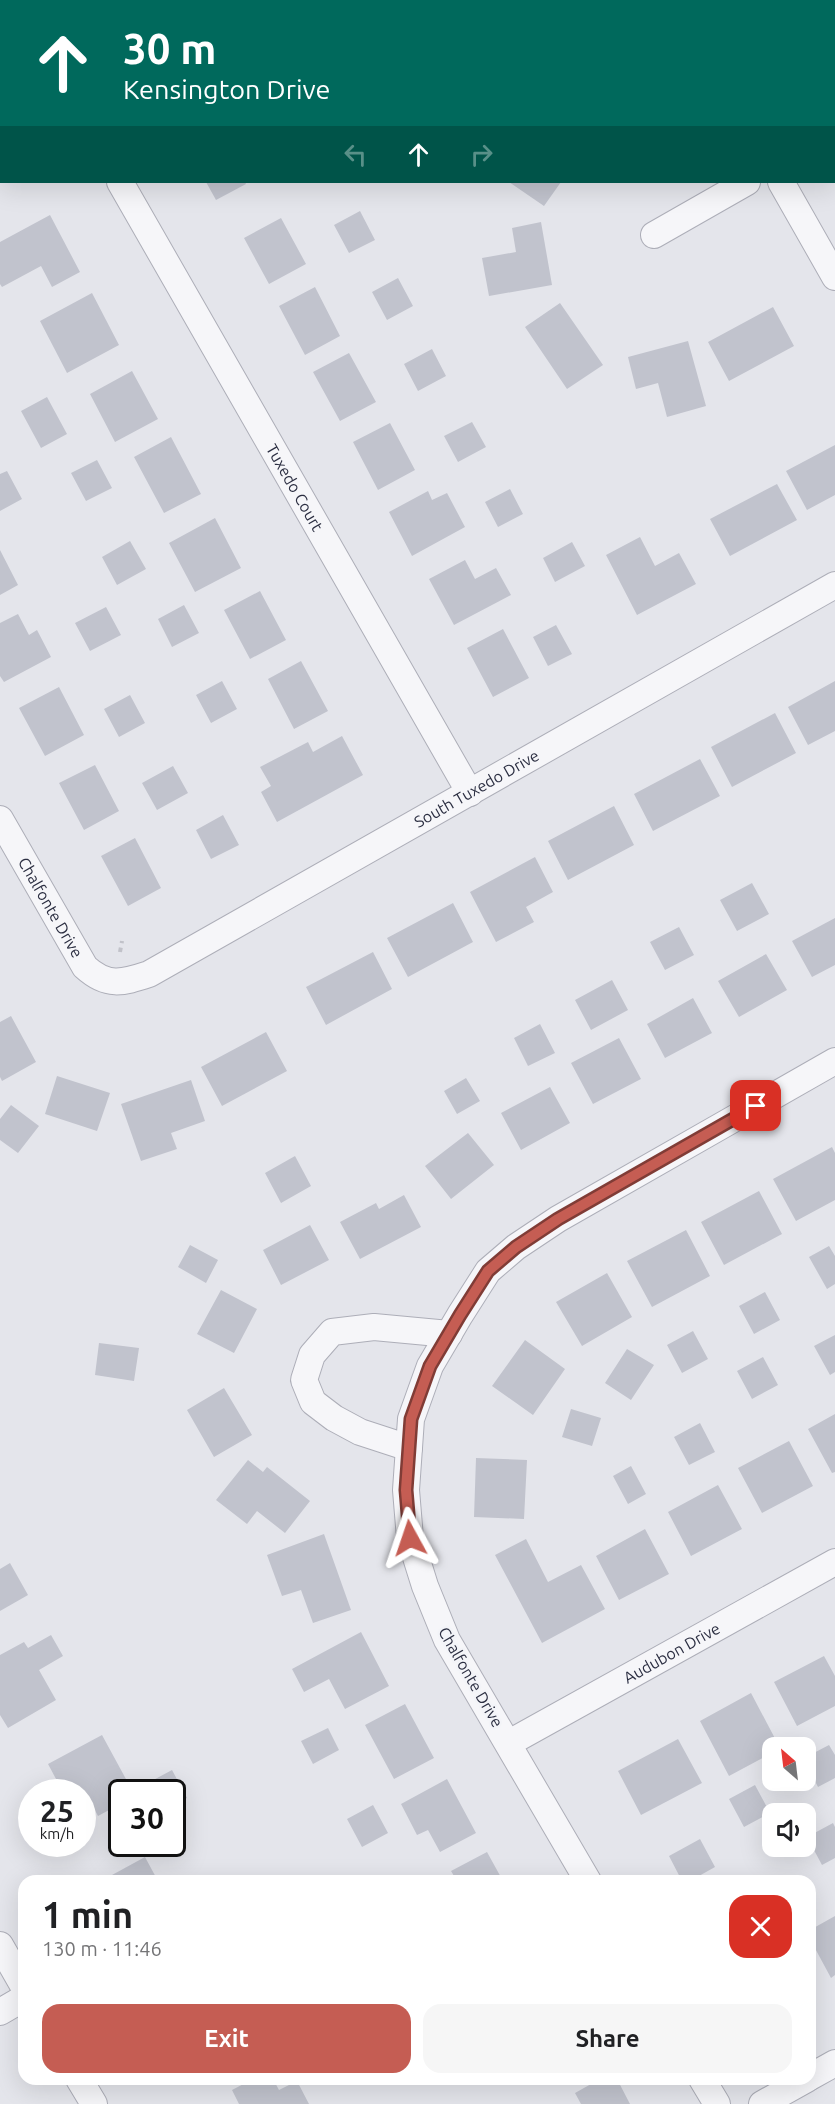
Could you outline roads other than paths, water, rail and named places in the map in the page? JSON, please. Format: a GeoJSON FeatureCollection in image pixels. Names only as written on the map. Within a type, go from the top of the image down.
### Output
{"type":"FeatureCollection","features":[{"type":"Feature","properties":{"kind":"street","name":"Tuxedo Court"},"geometry":{"type":"LineString","coordinates":[[121,183],[470,794]]}},
{"type":"Feature","properties":{"kind":"street"},"geometry":{"type":"LineString","coordinates":[[654,235],[745,183]]}},
{"type":"Feature","properties":{"kind":"street"},"geometry":{"type":"LineString","coordinates":[[782,183],[835,277]]}},
{"type":"Feature","properties":{"kind":"street","name":"South Tuxedo Drive"},"geometry":{"type":"LineString","coordinates":[[114,982],[149,974],[835,585]]}},
{"type":"Feature","properties":{"kind":"street","name":"Chalfonte Drive"},"geometry":{"type":"LineString","coordinates":[[0,819],[85,967],[97,978],[114,982]]}},
{"type":"Feature","properties":{"kind":"street","name":"Chalfonte Drive"},"geometry":{"type":"LineString","coordinates":[[585,1875],[447,1640],[425,1586],[410,1538],[406,1490],[411,1419],[430,1366],[449,1334],[488,1271],[516,1247],[558,1219],[835,1061]]}},
{"type":"Feature","properties":{"kind":"street"},"geometry":{"type":"LineString","coordinates":[[409,1448],[360,1432],[334,1418],[313,1402],[304,1380],[312,1355],[332,1332],[374,1327],[449,1334]]}},
{"type":"Feature","properties":{"kind":"street","name":"Audubon Drive"},"geometry":{"type":"LineString","coordinates":[[509,1743],[835,1562]]}},
{"type":"Feature","properties":{"kind":"street"},"geometry":{"type":"LineString","coordinates":[[0,1945],[18,1976]]}},
{"type":"Feature","properties":{"kind":"street"},"geometry":{"type":"LineString","coordinates":[[0,2012],[18,2002]]}},
{"type":"Feature","properties":{"kind":"street"},"geometry":{"type":"LineString","coordinates":[[816,2074],[835,2063]]}},
{"type":"Feature","properties":{"kind":"street"},"geometry":{"type":"LineString","coordinates":[[83,2085],[94,2104]]}},
{"type":"Feature","properties":{"kind":"street"},"geometry":{"type":"LineString","coordinates":[[706,2085],[717,2104]]}},
{"type":"Feature","properties":{"kind":"street"},"geometry":{"type":"LineString","coordinates":[[762,2104],[796,2085]]}}]}
